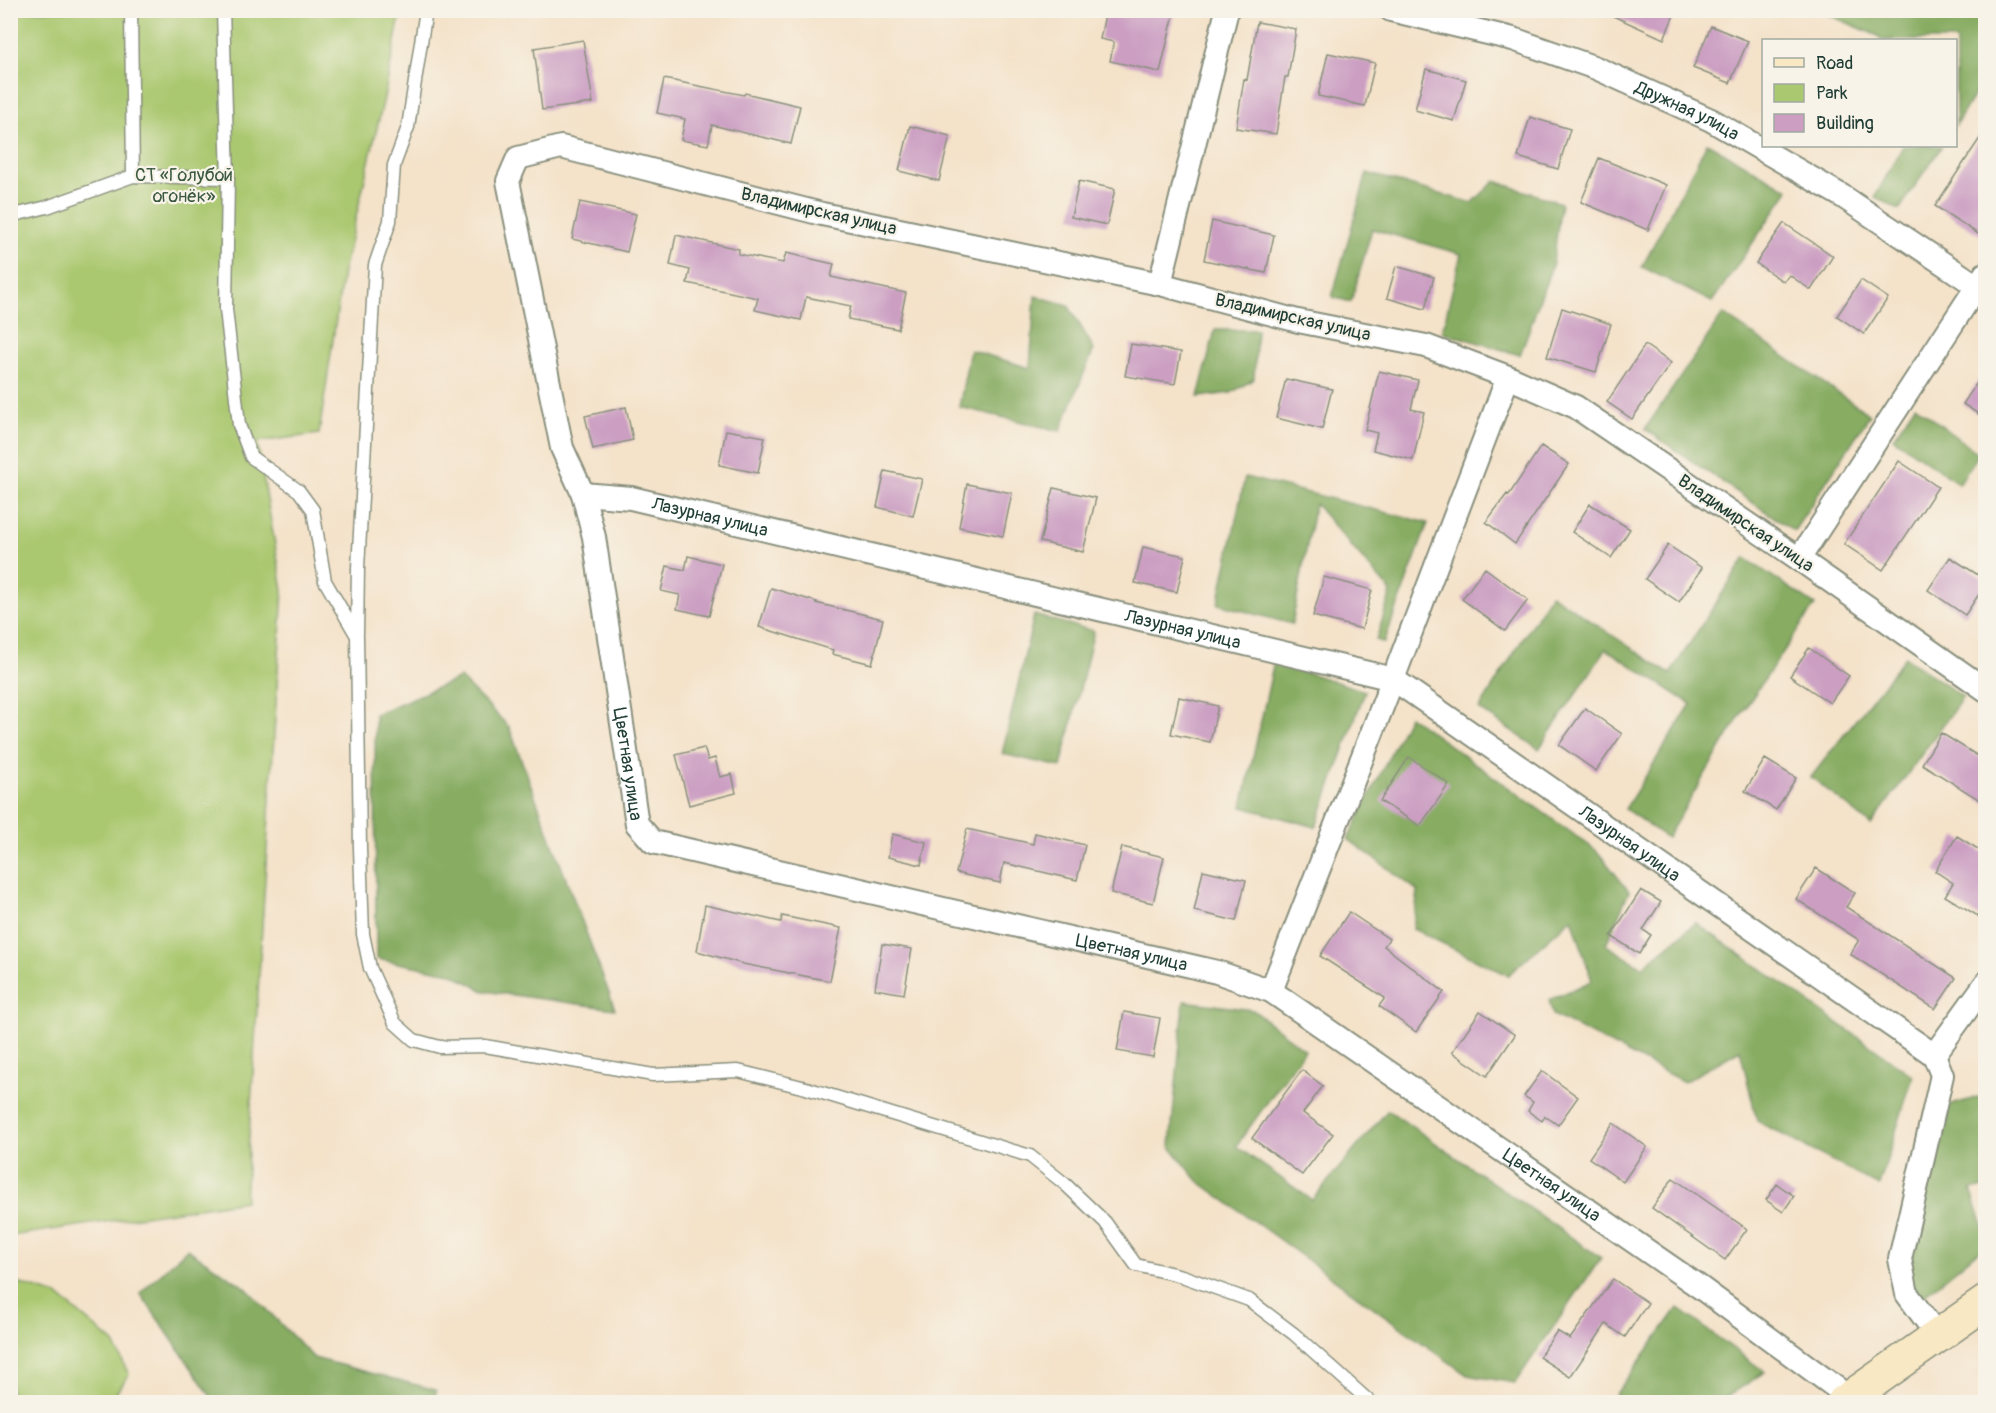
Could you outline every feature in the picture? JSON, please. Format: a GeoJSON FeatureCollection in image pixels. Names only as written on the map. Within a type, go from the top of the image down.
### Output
{"type":"FeatureCollection","features":[{"type":"Feature","properties":{"kind":"street"},"geometry":{"type":"LineString","coordinates":[[1160,284],[1227,10]]}},
{"type":"Feature","properties":{"kind":"street","name":"Дружная улица"},"geometry":{"type":"LineString","coordinates":[[1391,10],[1513,39],[1596,68],[1711,120],[1842,196],[1983,284]]}},
{"type":"Feature","properties":{"kind":"street","name":"Владимирская улица"},"geometry":{"type":"LineString","coordinates":[[583,494],[562,448],[508,181],[518,158],[561,147],[822,214],[1160,284],[1298,321],[1426,346],[1508,377],[1576,407],[1986,690]]}},
{"type":"Feature","properties":{"kind":"street"},"geometry":{"type":"LineString","coordinates":[[1799,559],[1983,284]]}},
{"type":"Feature","properties":{"kind":"street"},"geometry":{"type":"LineString","coordinates":[[1270,991],[1393,679],[1508,377]]}},
{"type":"Feature","properties":{"kind":"street","name":"Лазурная улица"},"geometry":{"type":"LineString","coordinates":[[583,494],[631,498],[1393,679],[1934,1055]]}},
{"type":"Feature","properties":{"kind":"street","name":"Цветная улица"},"geometry":{"type":"LineString","coordinates":[[583,494],[594,537],[637,824],[653,842],[1217,972],[1270,991],[1701,1288],[1847,1400]]}},
{"type":"Feature","properties":{"kind":"street"},"geometry":{"type":"LineString","coordinates":[[1937,1335],[1907,1293],[1900,1259],[1942,1076],[1934,1055],[1986,983]]}},
{"type":"Feature","properties":{"kind":"street"},"geometry":{"type":"LineString","coordinates":[[1847,1400],[1986,1302]]}},
{"type":"Feature","properties":{"kind":"lane"},"geometry":{"type":"LineString","coordinates":[[132,10],[133,176]]}},
{"type":"Feature","properties":{"kind":"lane"},"geometry":{"type":"LineString","coordinates":[[223,10],[228,178],[226,309],[239,425],[251,457],[299,491],[313,510],[325,581],[357,636]]}},
{"type":"Feature","properties":{"kind":"lane"},"geometry":{"type":"LineString","coordinates":[[426,10],[408,127],[394,165],[390,221],[375,265],[358,568],[357,636],[363,934],[370,968],[395,1023],[414,1040],[440,1047],[485,1046],[653,1075],[738,1071],[806,1088],[1030,1156],[1065,1184],[1105,1222],[1136,1265],[1182,1276],[1249,1300],[1294,1334],[1370,1402]]}},
{"type":"Feature","properties":{"kind":"lane"},"geometry":{"type":"LineString","coordinates":[[10,216],[47,207],[133,176],[228,178]]}},
{"type":"Feature","properties":{"kind":"green space","name":"СТ «Голубой огонёк»"},"geometry":{"type":"Polygon","coordinates":[[[11,11],[401,11],[384,98],[343,272],[319,434],[257,442],[283,590],[245,1201],[11,1236],[11,11]]]}},
{"type":"Feature","properties":{"kind":"green space"},"geometry":{"type":"Polygon","coordinates":[[[1820,11],[1985,11],[1985,76],[1957,123],[1957,39],[1881,39],[1820,11]]]}},
{"type":"Feature","properties":{"kind":"green space"},"geometry":{"type":"Polygon","coordinates":[[[1707,143],[1789,190],[1712,302],[1642,267],[1707,143]]]}},
{"type":"Feature","properties":{"kind":"green space"},"geometry":{"type":"Polygon","coordinates":[[[1902,147],[1941,147],[1899,210],[1875,197],[1902,147]]]}},
{"type":"Feature","properties":{"kind":"green space"},"geometry":{"type":"Polygon","coordinates":[[[1367,173],[1472,203],[1495,181],[1561,203],[1553,263],[1520,355],[1442,332],[1461,254],[1372,229],[1351,302],[1332,297],[1367,173]]]}},
{"type":"Feature","properties":{"kind":"green space"},"geometry":{"type":"Polygon","coordinates":[[[1035,296],[1068,305],[1094,349],[1060,431],[959,407],[970,350],[1030,368],[1035,296]]]}},
{"type":"Feature","properties":{"kind":"green space"},"geometry":{"type":"Polygon","coordinates":[[[1723,314],[1870,415],[1794,531],[1645,429],[1723,314]]]}},
{"type":"Feature","properties":{"kind":"green space"},"geometry":{"type":"Polygon","coordinates":[[[1215,330],[1257,330],[1254,379],[1231,393],[1198,397],[1215,330]]]}},
{"type":"Feature","properties":{"kind":"green space"},"geometry":{"type":"Polygon","coordinates":[[[1915,405],[1979,454],[1959,484],[1893,438],[1915,405]]]}},
{"type":"Feature","properties":{"kind":"green space"},"geometry":{"type":"Polygon","coordinates":[[[1245,477],[1428,523],[1384,643],[1376,640],[1391,592],[1315,504],[1292,624],[1218,604],[1245,477]]]}},
{"type":"Feature","properties":{"kind":"green space"},"geometry":{"type":"Polygon","coordinates":[[[1745,558],[1815,605],[1738,719],[1667,838],[1625,809],[1691,704],[1606,649],[1539,749],[1479,709],[1551,594],[1670,674],[1745,558]]]}},
{"type":"Feature","properties":{"kind":"green space"},"geometry":{"type":"Polygon","coordinates":[[[1034,615],[1094,631],[1061,767],[1002,754],[1034,615]]]}},
{"type":"Feature","properties":{"kind":"green space"},"geometry":{"type":"Polygon","coordinates":[[[1905,657],[1963,697],[1871,825],[1811,777],[1905,657]]]}},
{"type":"Feature","properties":{"kind":"green space"},"geometry":{"type":"Polygon","coordinates":[[[1274,662],[1365,691],[1316,827],[1242,807],[1274,662]]]}},
{"type":"Feature","properties":{"kind":"green space"},"geometry":{"type":"Polygon","coordinates":[[[460,678],[509,727],[615,1009],[484,991],[451,973],[376,959],[375,714],[460,678]]]}},
{"type":"Feature","properties":{"kind":"green space"},"geometry":{"type":"Polygon","coordinates":[[[1409,716],[1597,851],[1629,891],[1606,945],[1642,967],[1696,923],[1913,1076],[1879,1186],[1757,1121],[1740,1050],[1684,1082],[1553,1015],[1549,1000],[1592,981],[1572,918],[1508,975],[1413,929],[1418,891],[1348,839],[1409,716]]]}},
{"type":"Feature","properties":{"kind":"green space"},"geometry":{"type":"Polygon","coordinates":[[[1184,1001],[1253,1010],[1305,1050],[1236,1146],[1312,1200],[1388,1110],[1601,1258],[1515,1383],[1467,1375],[1198,1181],[1170,1146],[1184,1001]]]}},
{"type":"Feature","properties":{"kind":"green space"},"geometry":{"type":"Polygon","coordinates":[[[1985,1095],[1985,1187],[1971,1190],[1985,1231],[1985,1246],[1917,1301],[1902,1254],[1941,1108],[1985,1095]]]}},
{"type":"Feature","properties":{"kind":"green space"},"geometry":{"type":"Polygon","coordinates":[[[187,1249],[245,1287],[314,1358],[436,1390],[435,1402],[210,1402],[210,1395],[140,1293],[187,1249]]]}},
{"type":"Feature","properties":{"kind":"green space"},"geometry":{"type":"Polygon","coordinates":[[[11,1281],[57,1295],[114,1343],[129,1375],[109,1402],[11,1402],[11,1281]]]}},
{"type":"Feature","properties":{"kind":"green space"},"geometry":{"type":"Polygon","coordinates":[[[1678,1308],[1765,1372],[1719,1402],[1610,1402],[1678,1308]]]}},
{"type":"Feature","properties":{"kind":"building"},"geometry":{"type":"Polygon","coordinates":[[[1106,10],[1175,10],[1160,72],[1110,61],[1114,42],[1100,39],[1106,10]]]}},
{"type":"Feature","properties":{"kind":"building"},"geometry":{"type":"Polygon","coordinates":[[[1600,10],[1676,10],[1664,39],[1600,10]]]}},
{"type":"Feature","properties":{"kind":"building"},"geometry":{"type":"Polygon","coordinates":[[[1257,22],[1296,29],[1288,77],[1285,77],[1276,134],[1236,128],[1257,22]]]}},
{"type":"Feature","properties":{"kind":"building"},"geometry":{"type":"Polygon","coordinates":[[[1711,26],[1748,41],[1730,83],[1693,68],[1711,26]]]}},
{"type":"Feature","properties":{"kind":"building"},"geometry":{"type":"Polygon","coordinates":[[[583,40],[593,103],[542,110],[534,48],[583,40]]]}},
{"type":"Feature","properties":{"kind":"building"},"geometry":{"type":"Polygon","coordinates":[[[1328,53],[1375,63],[1365,106],[1318,96],[1328,53]]]}},
{"type":"Feature","properties":{"kind":"building"},"geometry":{"type":"Polygon","coordinates":[[[1426,69],[1466,80],[1454,121],[1415,110],[1426,69]]]}},
{"type":"Feature","properties":{"kind":"building"},"geometry":{"type":"Polygon","coordinates":[[[664,79],[744,95],[745,93],[800,106],[791,144],[712,125],[708,145],[681,140],[685,119],[657,113],[664,79]]]}},
{"type":"Feature","properties":{"kind":"building"},"geometry":{"type":"Polygon","coordinates":[[[1530,117],[1570,129],[1558,169],[1518,157],[1530,117]]]}},
{"type":"Feature","properties":{"kind":"building"},"geometry":{"type":"Polygon","coordinates":[[[910,126],[950,136],[939,181],[899,171],[910,126]]]}},
{"type":"Feature","properties":{"kind":"building"},"geometry":{"type":"Polygon","coordinates":[[[1986,129],[1986,239],[1935,206],[1986,129]]]}},
{"type":"Feature","properties":{"kind":"building"},"geometry":{"type":"Polygon","coordinates":[[[1599,158],[1666,185],[1648,230],[1581,202],[1599,158]]]}},
{"type":"Feature","properties":{"kind":"building"},"geometry":{"type":"Polygon","coordinates":[[[1079,181],[1115,189],[1107,225],[1071,217],[1079,181]]]}},
{"type":"Feature","properties":{"kind":"building"},"geometry":{"type":"Polygon","coordinates":[[[580,202],[636,214],[627,252],[572,239],[580,202]]]}},
{"type":"Feature","properties":{"kind":"building"},"geometry":{"type":"Polygon","coordinates":[[[1212,221],[1274,235],[1266,273],[1204,260],[1212,221]]]}},
{"type":"Feature","properties":{"kind":"building"},"geometry":{"type":"Polygon","coordinates":[[[1784,223],[1833,256],[1811,290],[1789,275],[1784,282],[1756,263],[1784,223]]]}},
{"type":"Feature","properties":{"kind":"building"},"geometry":{"type":"Polygon","coordinates":[[[676,235],[739,249],[738,254],[783,263],[786,253],[834,264],[831,277],[906,293],[898,329],[848,319],[851,306],[806,297],[801,320],[755,310],[758,298],[687,283],[690,270],[670,265],[676,235]]]}},
{"type":"Feature","properties":{"kind":"building"},"geometry":{"type":"Polygon","coordinates":[[[1396,266],[1434,277],[1425,309],[1387,298],[1396,266]]]}},
{"type":"Feature","properties":{"kind":"building"},"geometry":{"type":"Polygon","coordinates":[[[1861,280],[1888,298],[1864,334],[1837,316],[1861,280]]]}},
{"type":"Feature","properties":{"kind":"building"},"geometry":{"type":"Polygon","coordinates":[[[1562,308],[1611,324],[1596,372],[1547,357],[1562,308]]]}},
{"type":"Feature","properties":{"kind":"building"},"geometry":{"type":"Polygon","coordinates":[[[1131,344],[1181,352],[1175,384],[1125,376],[1131,344]]]}},
{"type":"Feature","properties":{"kind":"building"},"geometry":{"type":"Polygon","coordinates":[[[1645,345],[1671,363],[1632,419],[1607,402],[1645,345]]]}},
{"type":"Feature","properties":{"kind":"building"},"geometry":{"type":"Polygon","coordinates":[[[1986,369],[1986,419],[1963,404],[1986,369]]]}},
{"type":"Feature","properties":{"kind":"building"},"geometry":{"type":"Polygon","coordinates":[[[1379,371],[1418,380],[1411,409],[1424,412],[1413,460],[1373,450],[1377,433],[1365,430],[1379,371]]]}},
{"type":"Feature","properties":{"kind":"building"},"geometry":{"type":"Polygon","coordinates":[[[1286,379],[1332,389],[1322,429],[1276,418],[1286,379]]]}},
{"type":"Feature","properties":{"kind":"building"},"geometry":{"type":"Polygon","coordinates":[[[626,407],[633,440],[593,449],[585,416],[626,407]]]}},
{"type":"Feature","properties":{"kind":"building"},"geometry":{"type":"Polygon","coordinates":[[[726,430],[765,437],[758,473],[719,465],[726,430]]]}},
{"type":"Feature","properties":{"kind":"building"},"geometry":{"type":"Polygon","coordinates":[[[1541,446],[1569,464],[1515,544],[1486,522],[1507,494],[1509,495],[1541,446]]]}},
{"type":"Feature","properties":{"kind":"building"},"geometry":{"type":"Polygon","coordinates":[[[1899,461],[1938,487],[1883,570],[1844,544],[1899,461]]]}},
{"type":"Feature","properties":{"kind":"building"},"geometry":{"type":"Polygon","coordinates":[[[885,471],[922,479],[913,516],[877,507],[885,471]]]}},
{"type":"Feature","properties":{"kind":"building"},"geometry":{"type":"Polygon","coordinates":[[[967,484],[1012,493],[1003,536],[959,527],[967,484]]]}},
{"type":"Feature","properties":{"kind":"building"},"geometry":{"type":"Polygon","coordinates":[[[1054,488],[1096,498],[1083,552],[1040,542],[1054,488]]]}},
{"type":"Feature","properties":{"kind":"building"},"geometry":{"type":"Polygon","coordinates":[[[1590,504],[1630,529],[1611,558],[1572,532],[1590,504]]]}},
{"type":"Feature","properties":{"kind":"building"},"geometry":{"type":"Polygon","coordinates":[[[1668,545],[1702,568],[1679,602],[1645,579],[1668,545]]]}},
{"type":"Feature","properties":{"kind":"building"},"geometry":{"type":"Polygon","coordinates":[[[1143,547],[1185,556],[1177,592],[1135,583],[1143,547]]]}},
{"type":"Feature","properties":{"kind":"building"},"geometry":{"type":"Polygon","coordinates":[[[688,556],[722,564],[709,616],[677,609],[680,595],[661,591],[667,566],[685,570],[688,556]]]}},
{"type":"Feature","properties":{"kind":"building"},"geometry":{"type":"Polygon","coordinates":[[[1950,557],[1986,580],[1986,584],[1965,615],[1928,590],[1950,557]]]}},
{"type":"Feature","properties":{"kind":"building"},"geometry":{"type":"Polygon","coordinates":[[[1485,568],[1528,600],[1505,631],[1462,599],[1485,568]]]}},
{"type":"Feature","properties":{"kind":"building"},"geometry":{"type":"Polygon","coordinates":[[[1324,577],[1372,590],[1362,629],[1313,616],[1324,577]]]}},
{"type":"Feature","properties":{"kind":"building"},"geometry":{"type":"Polygon","coordinates":[[[771,588],[816,603],[883,619],[872,664],[832,654],[833,650],[759,627],[771,588]]]}},
{"type":"Feature","properties":{"kind":"building"},"geometry":{"type":"Polygon","coordinates":[[[1809,648],[1849,676],[1830,703],[1790,676],[1809,648]]]}},
{"type":"Feature","properties":{"kind":"building"},"geometry":{"type":"Polygon","coordinates":[[[1179,697],[1218,706],[1210,742],[1171,734],[1179,697]]]}},
{"type":"Feature","properties":{"kind":"building"},"geometry":{"type":"Polygon","coordinates":[[[1585,708],[1622,734],[1596,771],[1559,745],[1585,708]]]}},
{"type":"Feature","properties":{"kind":"building"},"geometry":{"type":"Polygon","coordinates":[[[1941,733],[1986,761],[1986,804],[1922,764],[1941,733]]]}},
{"type":"Feature","properties":{"kind":"building"},"geometry":{"type":"Polygon","coordinates":[[[704,748],[708,760],[715,758],[720,777],[732,774],[736,793],[689,805],[676,755],[704,748]]]}},
{"type":"Feature","properties":{"kind":"building"},"geometry":{"type":"Polygon","coordinates":[[[1409,757],[1449,784],[1420,826],[1380,801],[1409,757]]]}},
{"type":"Feature","properties":{"kind":"building"},"geometry":{"type":"Polygon","coordinates":[[[1765,759],[1796,778],[1776,810],[1745,791],[1765,759]]]}},
{"type":"Feature","properties":{"kind":"building"},"geometry":{"type":"Polygon","coordinates":[[[967,829],[1033,844],[1035,833],[1085,845],[1077,880],[1004,863],[1000,883],[956,873],[967,829]]]}},
{"type":"Feature","properties":{"kind":"building"},"geometry":{"type":"Polygon","coordinates":[[[892,834],[926,842],[921,865],[888,857],[892,834]]]}},
{"type":"Feature","properties":{"kind":"building"},"geometry":{"type":"Polygon","coordinates":[[[1957,836],[1986,854],[1986,921],[1945,896],[1953,883],[1935,871],[1957,836]]]}},
{"type":"Feature","properties":{"kind":"building"},"geometry":{"type":"Polygon","coordinates":[[[1122,847],[1164,857],[1153,903],[1111,893],[1122,847]]]}},
{"type":"Feature","properties":{"kind":"building"},"geometry":{"type":"Polygon","coordinates":[[[1816,868],[1855,893],[1846,907],[1956,978],[1935,1009],[1850,954],[1859,940],[1796,899],[1816,868]]]}},
{"type":"Feature","properties":{"kind":"building"},"geometry":{"type":"Polygon","coordinates":[[[1203,870],[1246,880],[1236,921],[1194,911],[1203,870]]]}},
{"type":"Feature","properties":{"kind":"building"},"geometry":{"type":"Polygon","coordinates":[[[1641,890],[1661,902],[1643,930],[1651,935],[1639,954],[1611,936],[1641,890]]]}},
{"type":"Feature","properties":{"kind":"building"},"geometry":{"type":"Polygon","coordinates":[[[705,905],[781,922],[782,916],[841,928],[830,981],[743,964],[697,951],[705,905]]]}},
{"type":"Feature","properties":{"kind":"building"},"geometry":{"type":"Polygon","coordinates":[[[1349,912],[1389,939],[1384,946],[1444,992],[1416,1032],[1379,1006],[1385,998],[1320,956],[1349,912]]]}},
{"type":"Feature","properties":{"kind":"building"},"geometry":{"type":"Polygon","coordinates":[[[882,944],[912,949],[904,994],[875,989],[882,944]]]}},
{"type":"Feature","properties":{"kind":"building"},"geometry":{"type":"Polygon","coordinates":[[[1480,1011],[1515,1035],[1487,1076],[1452,1052],[1480,1011]]]}},
{"type":"Feature","properties":{"kind":"building"},"geometry":{"type":"Polygon","coordinates":[[[1124,1012],[1160,1018],[1153,1057],[1117,1051],[1124,1012]]]}},
{"type":"Feature","properties":{"kind":"building"},"geometry":{"type":"Polygon","coordinates":[[[1302,1070],[1323,1086],[1303,1113],[1333,1134],[1302,1175],[1252,1138],[1302,1070]]]}},
{"type":"Feature","properties":{"kind":"building"},"geometry":{"type":"Polygon","coordinates":[[[1542,1071],[1578,1097],[1558,1125],[1545,1116],[1542,1121],[1528,1111],[1533,1102],[1524,1096],[1542,1071]]]}},
{"type":"Feature","properties":{"kind":"building"},"geometry":{"type":"Polygon","coordinates":[[[1613,1123],[1647,1147],[1623,1182],[1589,1158],[1613,1123]]]}},
{"type":"Feature","properties":{"kind":"building"},"geometry":{"type":"Polygon","coordinates":[[[1673,1178],[1747,1229],[1725,1260],[1652,1208],[1673,1178]]]}},
{"type":"Feature","properties":{"kind":"building"},"geometry":{"type":"Polygon","coordinates":[[[1777,1184],[1794,1196],[1783,1212],[1766,1200],[1777,1184]]]}},
{"type":"Feature","properties":{"kind":"building"},"geometry":{"type":"Polygon","coordinates":[[[1613,1279],[1648,1303],[1625,1337],[1606,1324],[1570,1377],[1539,1357],[1557,1331],[1570,1339],[1613,1279]]]}}]}
